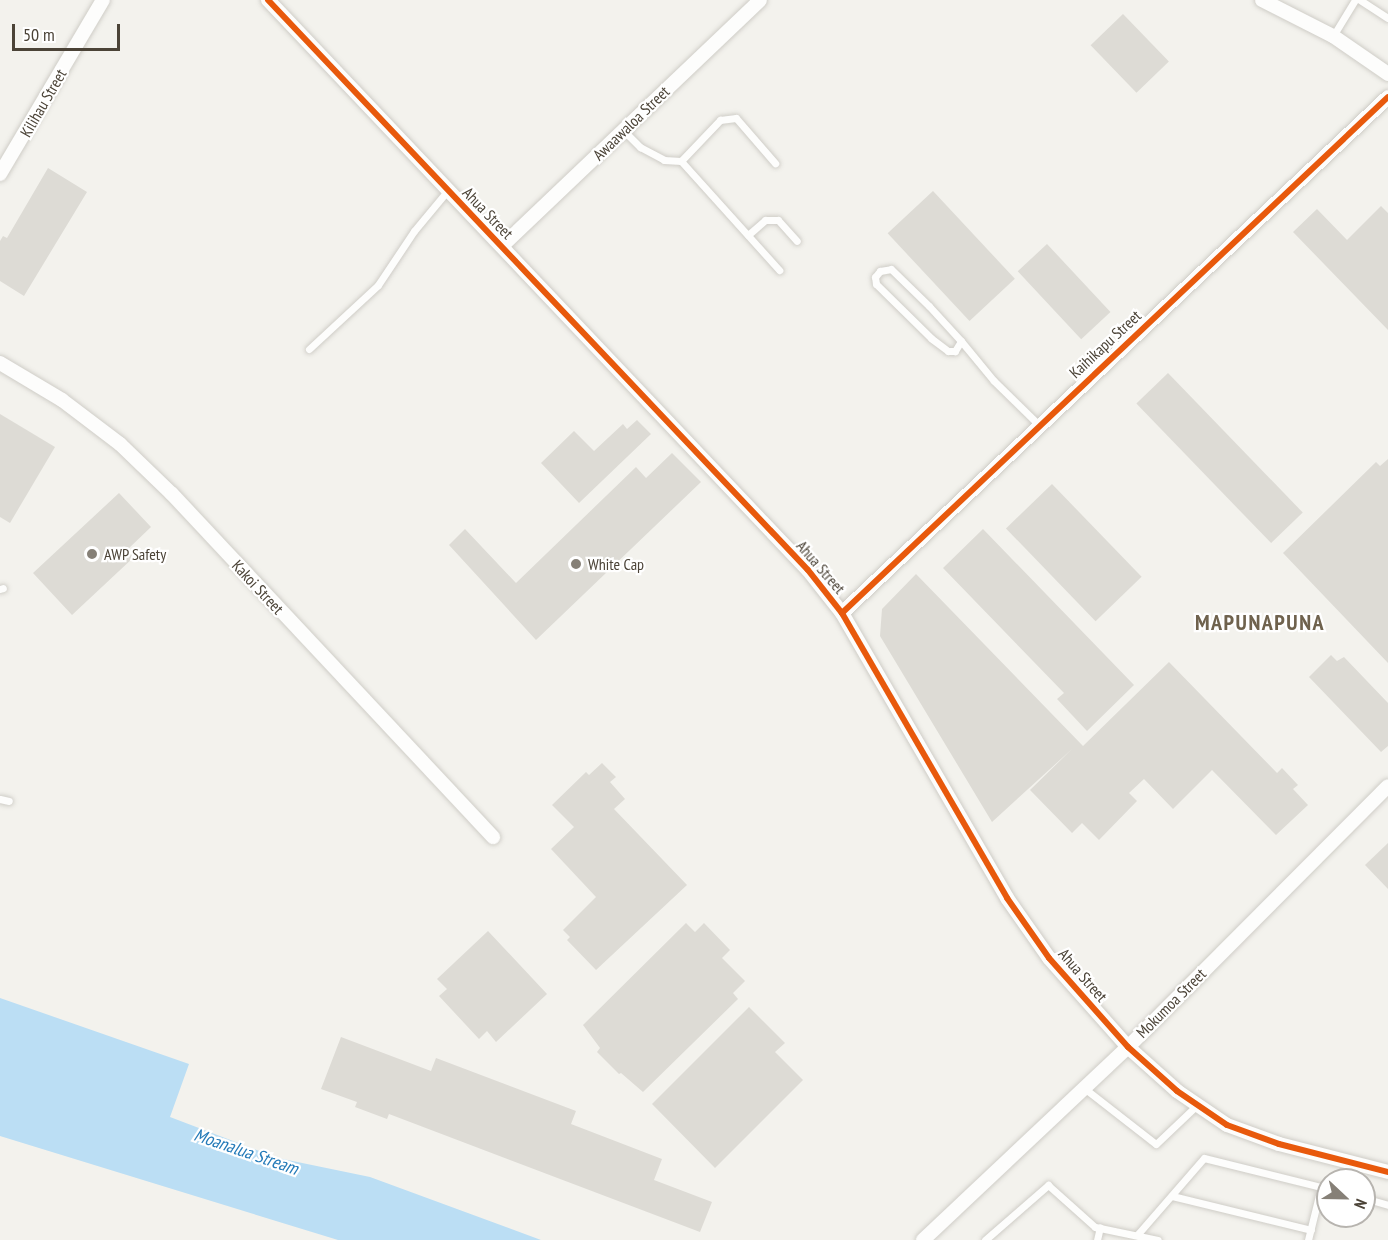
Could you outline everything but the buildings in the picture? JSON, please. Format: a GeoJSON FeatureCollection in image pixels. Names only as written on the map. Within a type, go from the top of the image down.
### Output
{"type":"FeatureCollection","features":[{"type":"Feature","properties":{"kind":"street","name":"Kilihau Street"},"geometry":{"type":"LineString","coordinates":[[0,174],[103,0]]}},
{"type":"Feature","properties":{"kind":"street","name":"Ahua Street"},"geometry":{"type":"LineString","coordinates":[[268,0],[808,570],[842,613],[1007,898],[1049,958],[1128,1047],[1177,1091],[1227,1125],[1269,1140],[1388,1172]]}},
{"type":"Feature","properties":{"kind":"street","name":"Awaawaloa Street"},"geometry":{"type":"LineString","coordinates":[[502,246],[760,0]]}},
{"type":"Feature","properties":{"kind":"street"},"geometry":{"type":"LineString","coordinates":[[1262,0],[1333,36],[1386,69]]}},
{"type":"Feature","properties":{"kind":"street","name":"Kaihikapu Street"},"geometry":{"type":"LineString","coordinates":[[842,613],[1388,98]]}},
{"type":"Feature","properties":{"kind":"street","name":"Kakoi Street"},"geometry":{"type":"LineString","coordinates":[[0,363],[62,400],[120,444],[165,487],[493,837]]}},
{"type":"Feature","properties":{"kind":"street","name":"Mokumoa Street"},"geometry":{"type":"LineString","coordinates":[[923,1240],[1128,1047],[1388,786]]}},
{"type":"Feature","properties":{"kind":"lane"},"geometry":{"type":"LineString","coordinates":[[1333,36],[1358,0],[1388,18]]}},
{"type":"Feature","properties":{"kind":"lane"},"geometry":{"type":"LineString","coordinates":[[681,161],[720,120],[736,117],[775,163]]}},
{"type":"Feature","properties":{"kind":"lane"},"geometry":{"type":"LineString","coordinates":[[624,131],[640,147],[664,160],[681,161],[779,270]]}},
{"type":"Feature","properties":{"kind":"lane"},"geometry":{"type":"LineString","coordinates":[[309,349],[378,285],[414,231],[448,190]]}},
{"type":"Feature","properties":{"kind":"lane"},"geometry":{"type":"LineString","coordinates":[[748,235],[765,220],[778,220],[797,241]]}},
{"type":"Feature","properties":{"kind":"lane"},"geometry":{"type":"LineString","coordinates":[[961,341],[955,351],[948,351],[931,338],[876,284],[875,277],[880,271],[891,269],[961,341],[994,381],[1039,425]]}},
{"type":"Feature","properties":{"kind":"lane"},"geometry":{"type":"LineString","coordinates":[[0,799],[9,801]]}},
{"type":"Feature","properties":{"kind":"lane"},"geometry":{"type":"LineString","coordinates":[[1084,1088],[1156,1144],[1197,1105]]}},
{"type":"Feature","properties":{"kind":"lane"},"geometry":{"type":"LineString","coordinates":[[1137,1235],[1204,1158],[1316,1186]]}},
{"type":"Feature","properties":{"kind":"lane"},"geometry":{"type":"LineString","coordinates":[[985,1240],[1048,1185],[1095,1227],[1158,1240]]}},
{"type":"Feature","properties":{"kind":"lane"},"geometry":{"type":"LineString","coordinates":[[1172,1196],[1311,1230]]}},
{"type":"Feature","properties":{"kind":"lane"},"geometry":{"type":"LineString","coordinates":[[1308,1240],[1316,1214]]}},
{"type":"Feature","properties":{"kind":"lane"},"geometry":{"type":"LineString","coordinates":[[1097,1240],[1100,1227]]}},
{"type":"Feature","properties":{"kind":"water","name":"Moanalua Stream"},"geometry":{"type":"Polygon","coordinates":[[[0,998],[189,1064],[170,1117],[278,1158],[370,1177],[541,1240],[338,1240],[0,1136],[0,998]]]}},
{"type":"Feature","properties":{"kind":"cycle path"},"geometry":{"type":"LineString","coordinates":[[268,0],[808,570],[842,613],[1007,898],[1049,958],[1128,1047],[1177,1091],[1227,1125],[1279,1144],[1388,1172]]}},
{"type":"Feature","properties":{"kind":"cycle path"},"geometry":{"type":"LineString","coordinates":[[842,613],[1388,97]]}},
{"type":"Feature","properties":{"kind":"place","name":"AWP Safety"},"geometry":{"type":"Point","coordinates":[92,554]}},
{"type":"Feature","properties":{"kind":"place","name":"White Cap"},"geometry":{"type":"Point","coordinates":[576,564]}},
{"type":"Feature","properties":{"kind":"district","name":"MAPUNAPUNA"},"geometry":{"type":"Point","coordinates":[1260,623]}}]}
